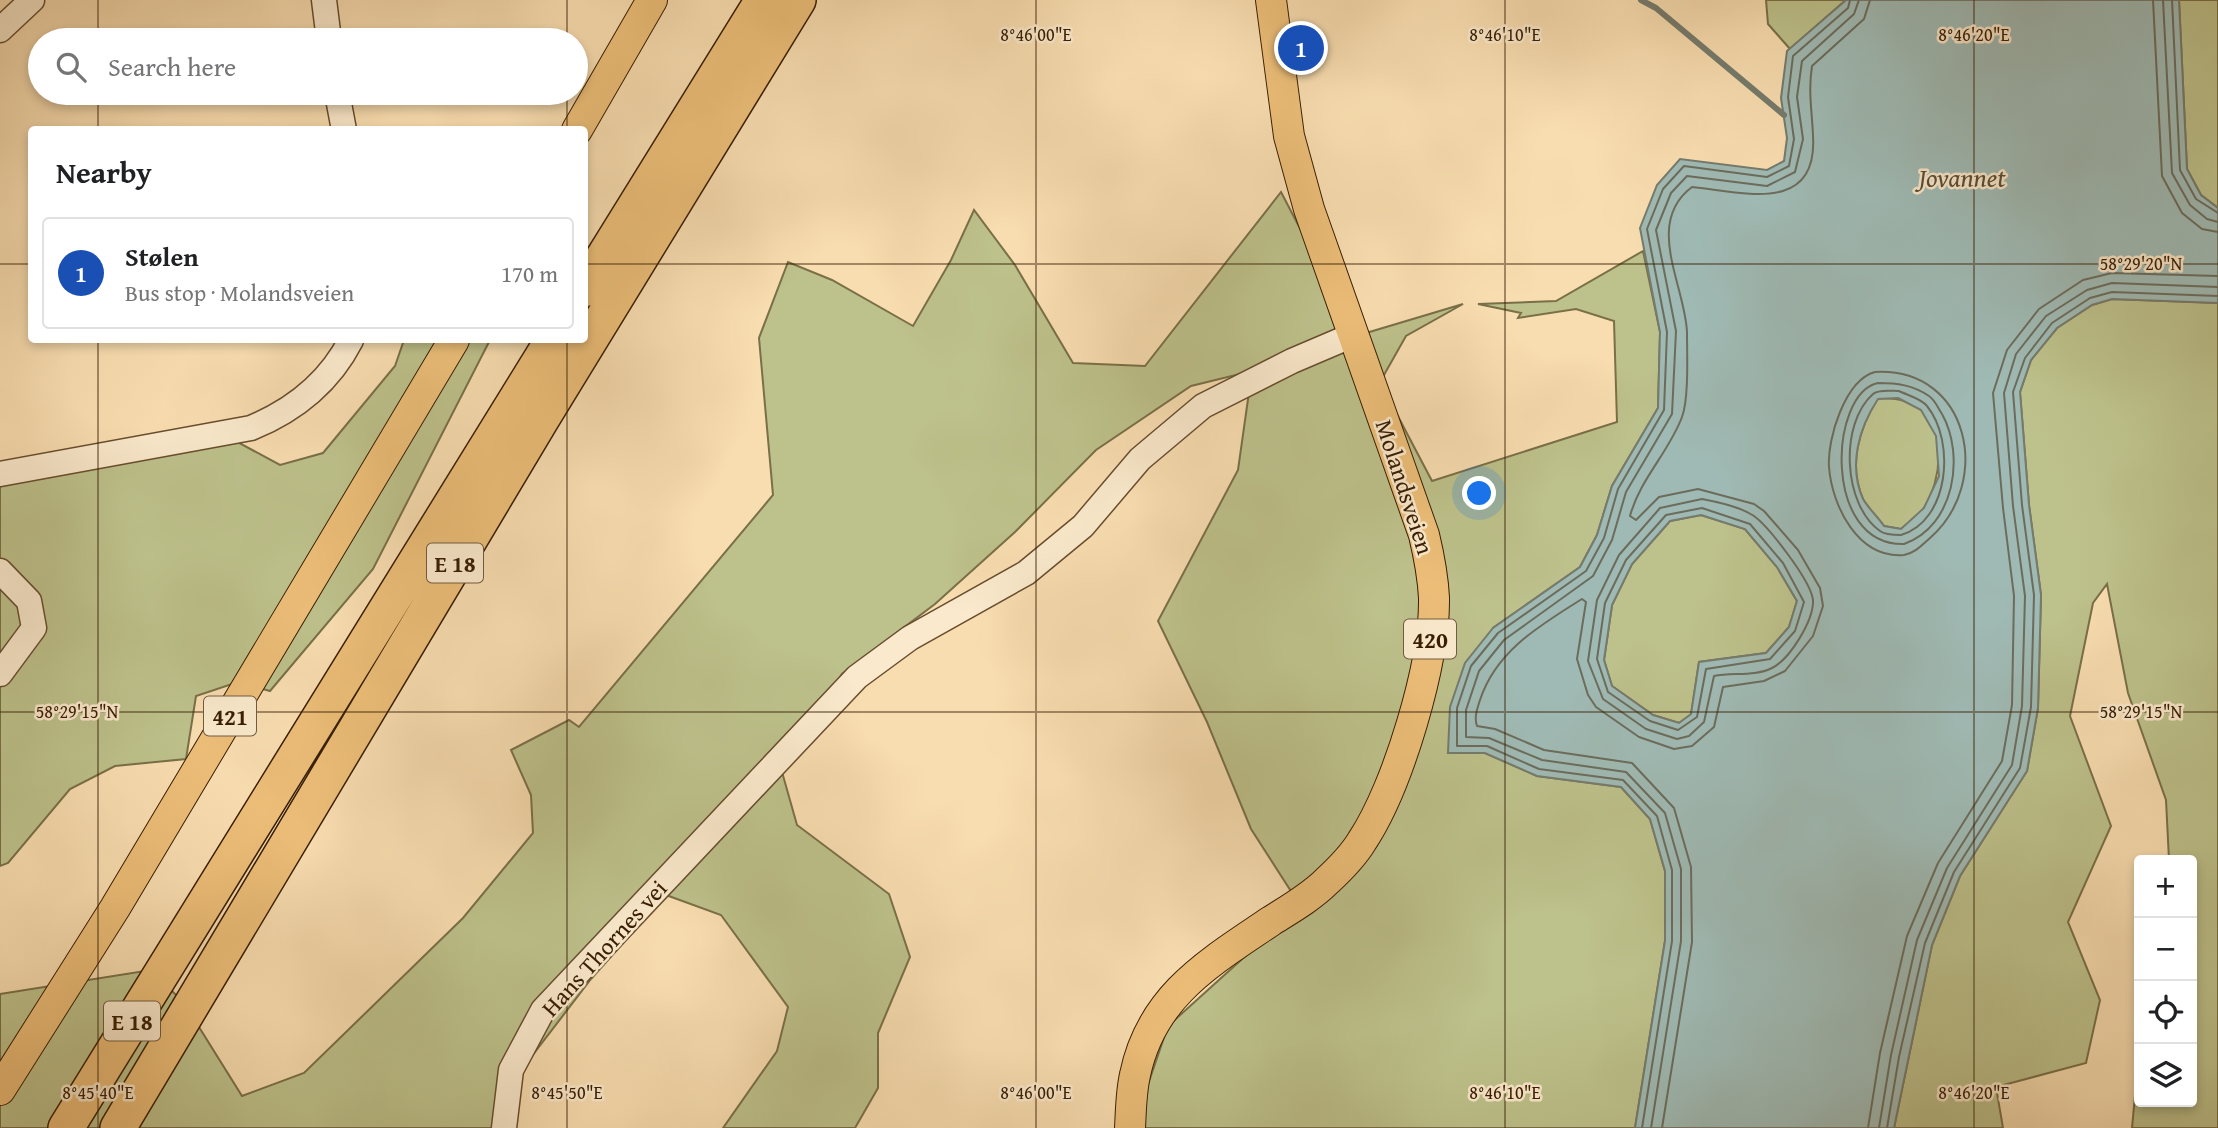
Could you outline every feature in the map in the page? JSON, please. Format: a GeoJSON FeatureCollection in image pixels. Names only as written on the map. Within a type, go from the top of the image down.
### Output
{"type":"FeatureCollection","features":[{"type":"Feature","properties":{"kind":"highway"},"geometry":{"type":"LineString","coordinates":[[588,283],[764,0]]}},
{"type":"Feature","properties":{"kind":"highway","name":"E 18"},"geometry":{"type":"LineString","coordinates":[[588,342],[798,0]]}},
{"type":"Feature","properties":{"kind":"highway","name":"E 18"},"geometry":{"type":"LineString","coordinates":[[66,1128],[552,343]]}},
{"type":"Feature","properties":{"kind":"highway","name":"E 18"},"geometry":{"type":"LineString","coordinates":[[118,1128],[588,343]]}},
{"type":"Feature","properties":{"kind":"main road"},"geometry":{"type":"LineString","coordinates":[[588,87],[638,0]]}},
{"type":"Feature","properties":{"kind":"main road"},"geometry":{"type":"LineString","coordinates":[[579,126],[652,0]]}},
{"type":"Feature","properties":{"kind":"main road","name":"Molandsveien"},"geometry":{"type":"LineString","coordinates":[[1130,1128],[1134,1077],[1142,1048],[1167,1002],[1186,982],[1307,897],[1345,863],[1376,818],[1406,737],[1431,634],[1432,570],[1411,495],[1309,209],[1289,136],[1271,0]]}},
{"type":"Feature","properties":{"kind":"main road"},"geometry":{"type":"LineString","coordinates":[[565,126],[577,105]]}},
{"type":"Feature","properties":{"kind":"main road","name":"421"},"geometry":{"type":"LineString","coordinates":[[0,1068],[242,674],[438,343]]}},
{"type":"Feature","properties":{"kind":"main road","name":"421"},"geometry":{"type":"LineString","coordinates":[[0,1090],[115,908],[452,343]]}},
{"type":"Feature","properties":{"kind":"street"},"geometry":{"type":"LineString","coordinates":[[0,30],[32,0]]}},
{"type":"Feature","properties":{"kind":"street"},"geometry":{"type":"LineString","coordinates":[[324,0],[327,28]]}},
{"type":"Feature","properties":{"kind":"street"},"geometry":{"type":"LineString","coordinates":[[339,105],[343,126]]}},
{"type":"Feature","properties":{"kind":"street","name":"Hans Thornes vei"},"geometry":{"type":"LineString","coordinates":[[504,1128],[511,1070],[543,1010],[857,677],[910,638],[1026,573],[1083,526],[1140,459],[1170,431],[1203,406],[1292,361],[1353,335]]}},
{"type":"Feature","properties":{"kind":"street"},"geometry":{"type":"LineString","coordinates":[[0,474],[251,428],[272,419],[324,382],[349,343]]}},
{"type":"Feature","properties":{"kind":"street"},"geometry":{"type":"LineString","coordinates":[[0,571],[29,601],[34,628],[0,674]]}},
{"type":"Feature","properties":{"kind":"green space"},"geometry":{"type":"Polygon","coordinates":[[[1766,0],[1846,0],[1790,49],[1768,24],[1766,0]]]}},
{"type":"Feature","properties":{"kind":"green space"},"geometry":{"type":"Polygon","coordinates":[[[2179,0],[2218,0],[2218,208],[2201,195],[2187,169],[2179,0]]]}},
{"type":"Feature","properties":{"kind":"green space"},"geometry":{"type":"Polygon","coordinates":[[[1281,192],[1356,336],[1463,304],[1406,336],[1380,382],[1432,481],[1617,422],[1614,321],[1576,309],[1518,318],[1521,313],[1478,304],[1556,301],[1643,251],[1660,332],[1658,408],[1612,486],[1597,535],[1580,567],[1493,628],[1448,753],[1485,753],[1537,776],[1621,787],[1650,819],[1665,871],[1665,941],[1635,1128],[1133,1128],[1168,1026],[1251,951],[1294,896],[1251,829],[1207,722],[1158,621],[1238,470],[1252,371],[1191,386],[1096,450],[1015,532],[935,604],[842,674],[782,772],[797,825],[889,894],[910,957],[878,1033],[878,1088],[855,1128],[723,1128],[777,1051],[788,1007],[721,915],[666,895],[591,979],[522,1069],[508,1128],[0,1128],[0,994],[151,970],[184,1003],[242,1096],[304,1073],[463,918],[533,833],[531,795],[511,750],[569,720],[579,727],[773,495],[759,338],[788,262],[832,280],[913,326],[951,260],[974,210],[1015,265],[1073,363],[1145,366],[1281,192]]]}},
{"type":"Feature","properties":{"kind":"green space"},"geometry":{"type":"Polygon","coordinates":[[[2112,299],[2218,303],[2218,1128],[2132,1128],[2134,1107],[2197,1107],[2197,855],[2169,855],[2166,800],[2128,693],[2107,584],[2093,603],[2070,716],[2111,826],[2068,922],[2100,1000],[2086,1063],[1996,1087],[2003,1128],[1894,1128],[1932,945],[1960,876],[2027,771],[2038,708],[2041,595],[2029,505],[2020,392],[2031,360],[2057,328],[2092,305],[2112,299]]]}},
{"type":"Feature","properties":{"kind":"green space"},"geometry":{"type":"Polygon","coordinates":[[[403,343],[488,343],[373,569],[270,691],[238,682],[196,696],[186,759],[115,766],[70,789],[8,863],[0,866],[0,470],[232,439],[280,465],[323,453],[395,366],[403,343]]]}},
{"type":"Feature","properties":{"kind":"green space"},"geometry":{"type":"Polygon","coordinates":[[[1878,398],[1900,400],[1920,409],[1929,418],[1938,442],[1938,470],[1930,496],[1920,512],[1901,529],[1884,526],[1863,499],[1856,473],[1861,434],[1878,398]]]}},
{"type":"Feature","properties":{"kind":"green space"},"geometry":{"type":"Polygon","coordinates":[[[1701,515],[1745,529],[1777,567],[1797,601],[1789,627],[1766,653],[1699,662],[1691,715],[1679,723],[1653,715],[1612,686],[1604,660],[1612,605],[1632,564],[1670,521],[1701,515]]]}},
{"type":"Feature","properties":{"kind":"water","name":"Jovannet"},"geometry":{"type":"Polygon","coordinates":[[[1846,0],[2179,0],[2187,169],[2201,195],[2218,208],[2218,303],[2112,299],[2092,305],[2057,328],[2031,360],[2020,392],[2029,505],[2041,595],[2038,708],[2027,771],[1960,876],[1932,945],[1894,1128],[1635,1128],[1665,941],[1665,871],[1650,819],[1621,787],[1537,776],[1485,753],[1448,753],[1450,707],[1465,663],[1493,628],[1580,567],[1597,535],[1612,486],[1658,408],[1660,332],[1640,228],[1657,185],[1680,159],[1767,170],[1784,161],[1787,138],[1781,98],[1787,51],[1846,0]],[[1898,398],[1878,399],[1871,410],[1861,434],[1856,473],[1863,499],[1884,526],[1901,529],[1924,508],[1939,476],[1936,436],[1921,410],[1898,398]],[[1701,515],[1670,521],[1632,564],[1612,605],[1604,660],[1612,686],[1653,715],[1679,723],[1691,714],[1699,662],[1766,653],[1789,627],[1797,601],[1777,567],[1745,529],[1701,515]]]}},
{"type":"Feature","properties":{"kind":"waterway"},"geometry":{"type":"LineString","coordinates":[[1641,0],[1656,8],[1784,115]]}},
{"type":"Feature","properties":{"kind":"place","name":"Stølen"},"geometry":{"type":"Point","coordinates":[1301,48]}}]}
